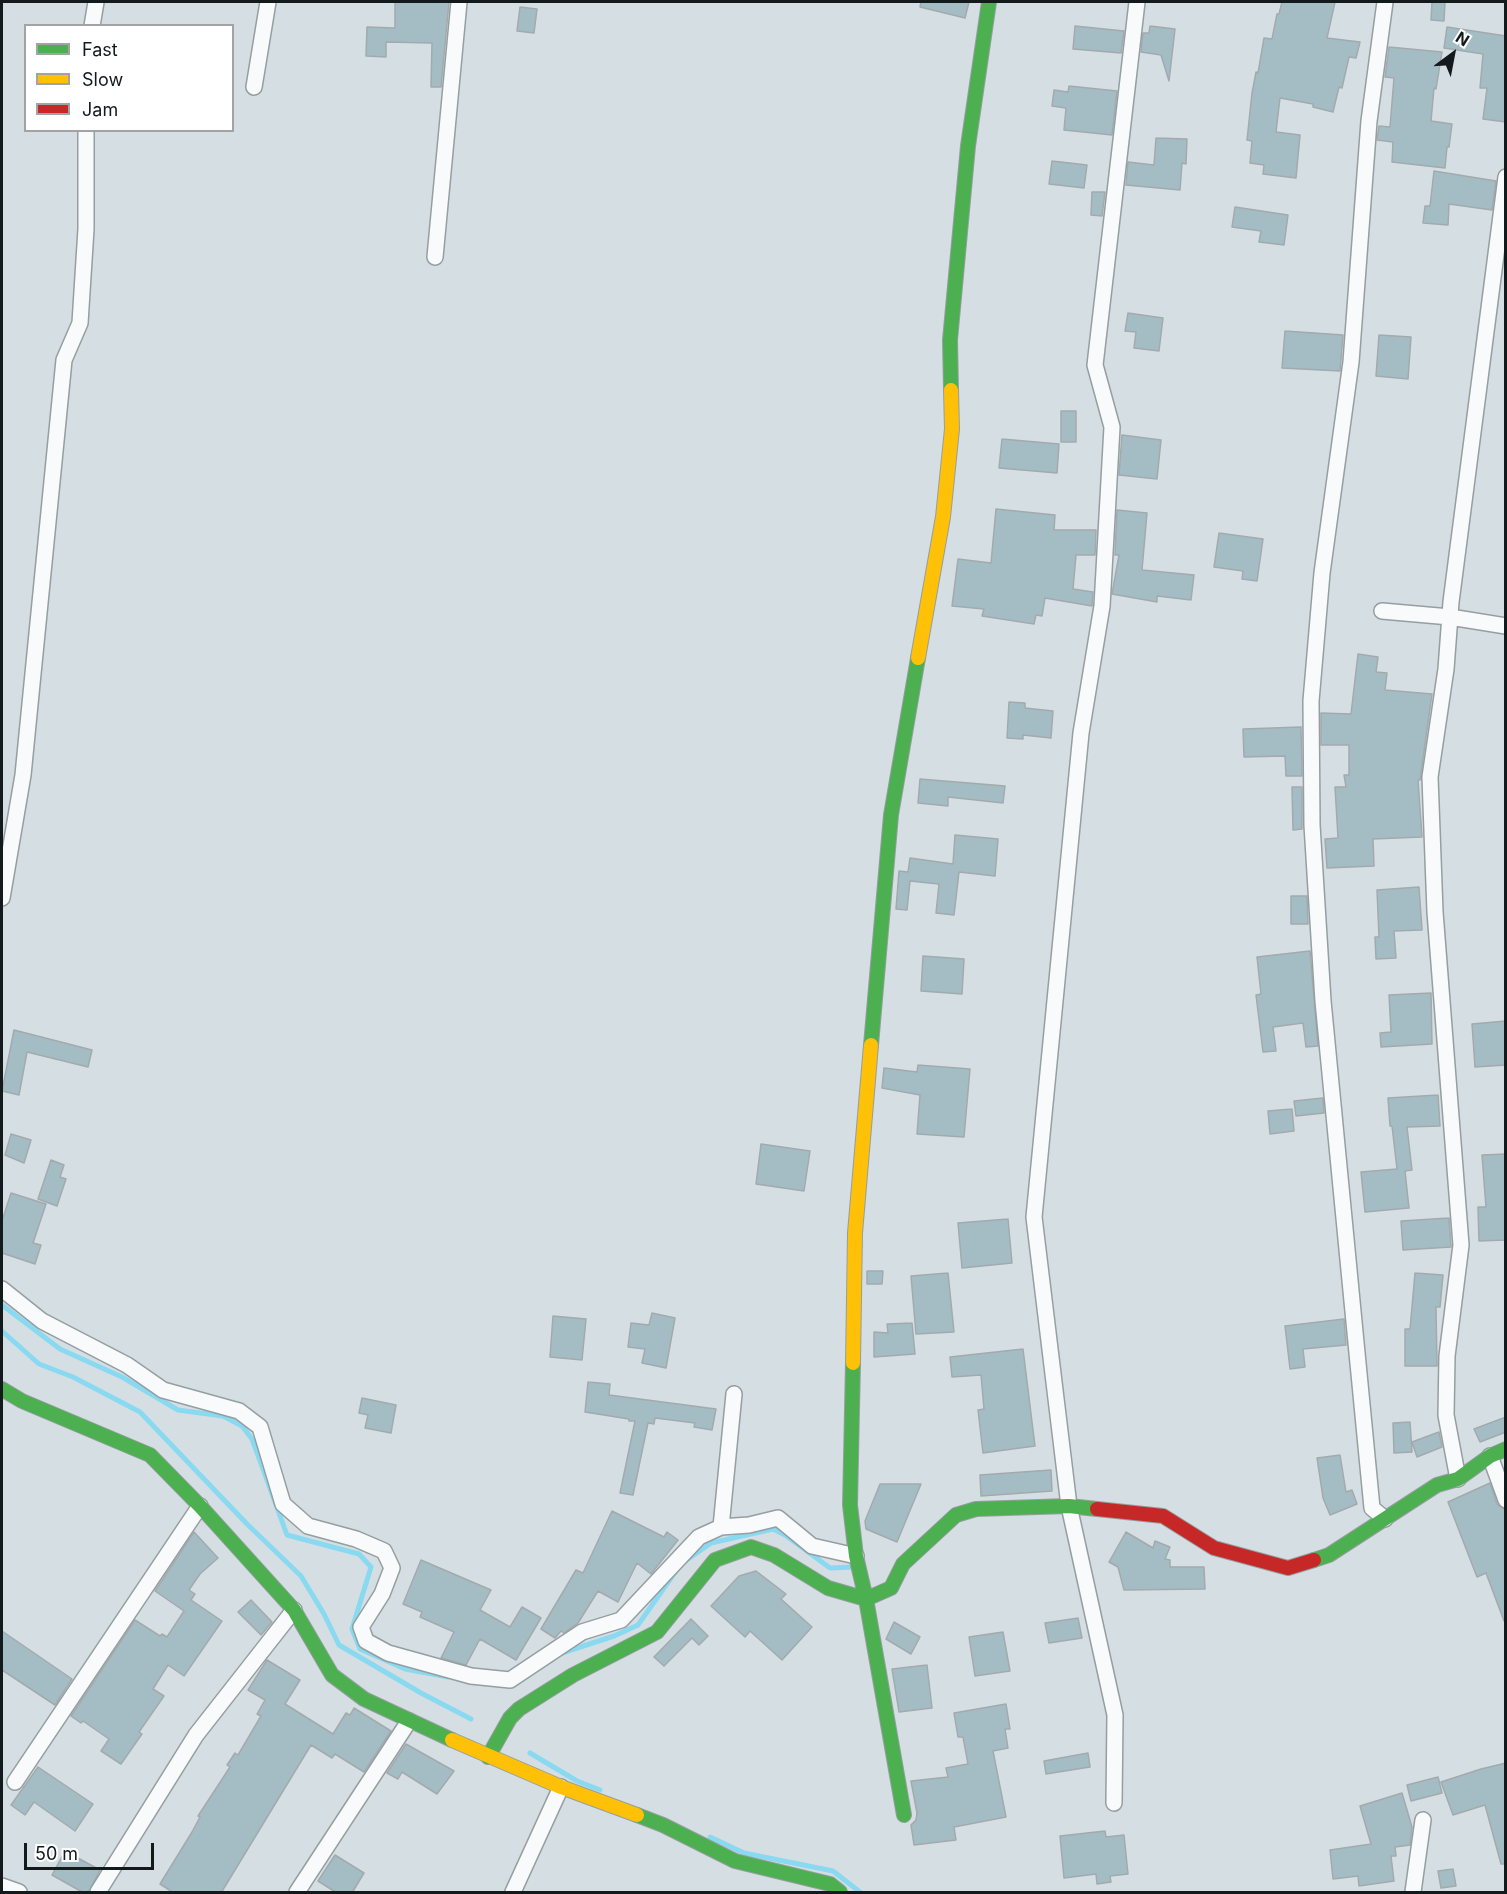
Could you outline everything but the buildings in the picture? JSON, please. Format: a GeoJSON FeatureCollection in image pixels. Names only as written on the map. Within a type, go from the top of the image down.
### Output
{"type":"FeatureCollection","features":[{"type":"Feature","properties":{"kind":"street"},"geometry":{"type":"LineString","coordinates":[[92,24],[96,2]]}},
{"type":"Feature","properties":{"kind":"street"},"geometry":{"type":"LineString","coordinates":[[254,87],[268,2]]}},
{"type":"Feature","properties":{"kind":"street"},"geometry":{"type":"LineString","coordinates":[[435,257],[459,2]]}},
{"type":"Feature","properties":{"kind":"street"},"geometry":{"type":"LineString","coordinates":[[904,1815],[866,1599],[856,1556],[850,1505],[855,1233],[891,815],[943,517],[952,429],[950,340],[968,146],[989,2]]}},
{"type":"Feature","properties":{"kind":"street"},"geometry":{"type":"LineString","coordinates":[[1114,1803],[1115,1715],[1070,1506],[1034,1217],[1082,733],[1102,606],[1112,427],[1095,365],[1137,2]]}},
{"type":"Feature","properties":{"kind":"street"},"geometry":{"type":"LineString","coordinates":[[1385,2],[1369,121],[1351,362],[1322,573],[1311,701],[1312,825],[1324,1013],[1372,1508],[1385,1519]]}},
{"type":"Feature","properties":{"kind":"street"},"geometry":{"type":"LineString","coordinates":[[2,898],[23,775],[64,360],[80,323],[86,228],[86,132]]}},
{"type":"Feature","properties":{"kind":"street"},"geometry":{"type":"LineString","coordinates":[[1458,1479],[1446,1415],[1447,1356],[1461,1245],[1435,912],[1430,777],[1446,669],[1450,617],[1506,177]]}},
{"type":"Feature","properties":{"kind":"street"},"geometry":{"type":"LineString","coordinates":[[1382,611],[1450,617],[1506,626]]}},
{"type":"Feature","properties":{"kind":"street"},"geometry":{"type":"LineString","coordinates":[[2,1289],[42,1321],[127,1365],[163,1390],[239,1411],[260,1427],[283,1504],[308,1526],[356,1539],[384,1551],[392,1568],[382,1593],[361,1627],[366,1641],[388,1653],[471,1676],[510,1680],[582,1632],[621,1620],[699,1537],[721,1527],[749,1525],[778,1518],[812,1546],[856,1556]]}},
{"type":"Feature","properties":{"kind":"street"},"geometry":{"type":"LineString","coordinates":[[2,1389],[22,1401],[150,1455],[200,1506],[294,1610],[332,1675],[364,1699],[488,1757],[663,1825],[735,1861],[830,1884],[840,1893]]}},
{"type":"Feature","properties":{"kind":"street"},"geometry":{"type":"LineString","coordinates":[[721,1527],[734,1394]]}},
{"type":"Feature","properties":{"kind":"street"},"geometry":{"type":"LineString","coordinates":[[488,1757],[510,1718],[519,1709],[573,1675],[657,1632],[715,1560],[751,1547],[774,1555],[828,1588],[866,1599],[891,1588],[903,1564],[956,1515],[976,1509],[1070,1506],[1163,1516],[1214,1548],[1288,1568],[1329,1555],[1437,1485],[1458,1479],[1490,1456],[1506,1449]]}},
{"type":"Feature","properties":{"kind":"street"},"geometry":{"type":"LineString","coordinates":[[1490,1456],[1506,1500]]}},
{"type":"Feature","properties":{"kind":"street"},"geometry":{"type":"LineString","coordinates":[[15,1782],[200,1506]]}},
{"type":"Feature","properties":{"kind":"street"},"geometry":{"type":"LineString","coordinates":[[98,1893],[196,1735],[294,1610]]}},
{"type":"Feature","properties":{"kind":"street"},"geometry":{"type":"LineString","coordinates":[[297,1893],[409,1722]]}},
{"type":"Feature","properties":{"kind":"street"},"geometry":{"type":"LineString","coordinates":[[513,1893],[561,1787]]}},
{"type":"Feature","properties":{"kind":"street"},"geometry":{"type":"LineString","coordinates":[[1413,1893],[1424,1820]]}},
{"type":"Feature","properties":{"kind":"street"},"geometry":{"type":"LineString","coordinates":[[2,1886],[19,1893]]}},
{"type":"Feature","properties":{"kind":"waterway"},"geometry":{"type":"LineString","coordinates":[[2,1305],[60,1349],[122,1377],[178,1410],[223,1416],[242,1426],[252,1439],[287,1535],[359,1554],[371,1567],[352,1629],[360,1649],[405,1669],[448,1677]]}},
{"type":"Feature","properties":{"kind":"waterway"},"geometry":{"type":"LineString","coordinates":[[2,1331],[39,1364],[73,1377],[140,1412],[247,1524],[301,1576],[324,1614],[339,1645],[471,1719]]}},
{"type":"Feature","properties":{"kind":"waterway"},"geometry":{"type":"LineString","coordinates":[[684,1562],[711,1543],[773,1529],[785,1535],[830,1568],[853,1567]]}},
{"type":"Feature","properties":{"kind":"waterway"},"geometry":{"type":"LineString","coordinates":[[562,1653],[614,1636],[638,1625],[676,1571]]}},
{"type":"Feature","properties":{"kind":"waterway"},"geometry":{"type":"LineString","coordinates":[[530,1753],[577,1781],[600,1790]]}},
{"type":"Feature","properties":{"kind":"waterway"},"geometry":{"type":"LineString","coordinates":[[710,1837],[744,1853],[833,1871],[860,1892]]}},
{"type":"Feature","properties":{"kind":"traffic: fast"},"geometry":{"type":"LineString","coordinates":[[951,390],[950,340],[968,146],[989,2]]}},
{"type":"Feature","properties":{"kind":"traffic: fast"},"geometry":{"type":"LineString","coordinates":[[871,1045],[891,815],[918,658]]}},
{"type":"Feature","properties":{"kind":"traffic: fast"},"geometry":{"type":"LineString","coordinates":[[853,1363],[850,1505],[856,1556],[866,1599],[904,1815]]}},
{"type":"Feature","properties":{"kind":"traffic: fast"},"geometry":{"type":"LineString","coordinates":[[2,1389],[22,1401],[150,1455],[200,1506],[294,1610],[332,1675],[364,1699],[452,1740]]}},
{"type":"Feature","properties":{"kind":"traffic: fast"},"geometry":{"type":"LineString","coordinates":[[1314,1560],[1329,1555],[1437,1485],[1458,1479],[1490,1456],[1506,1449]]}},
{"type":"Feature","properties":{"kind":"traffic: fast"},"geometry":{"type":"LineString","coordinates":[[488,1757],[510,1718],[519,1709],[573,1675],[657,1632],[715,1560],[751,1547],[774,1555],[828,1588],[866,1599],[891,1588],[903,1564],[956,1515],[976,1509],[1069,1506],[1097,1509]]}},
{"type":"Feature","properties":{"kind":"traffic: fast"},"geometry":{"type":"LineString","coordinates":[[637,1815],[663,1825],[735,1861],[830,1884],[840,1892]]}},
{"type":"Feature","properties":{"kind":"traffic: slow"},"geometry":{"type":"LineString","coordinates":[[918,658],[943,517],[952,429],[951,390]]}},
{"type":"Feature","properties":{"kind":"traffic: slow"},"geometry":{"type":"LineString","coordinates":[[853,1363],[855,1233],[871,1045]]}},
{"type":"Feature","properties":{"kind":"traffic: slow"},"geometry":{"type":"LineString","coordinates":[[452,1740],[561,1787],[637,1815]]}},
{"type":"Feature","properties":{"kind":"traffic: jam"},"geometry":{"type":"LineString","coordinates":[[1097,1509],[1163,1516],[1214,1548],[1288,1568],[1314,1560]]}}]}
